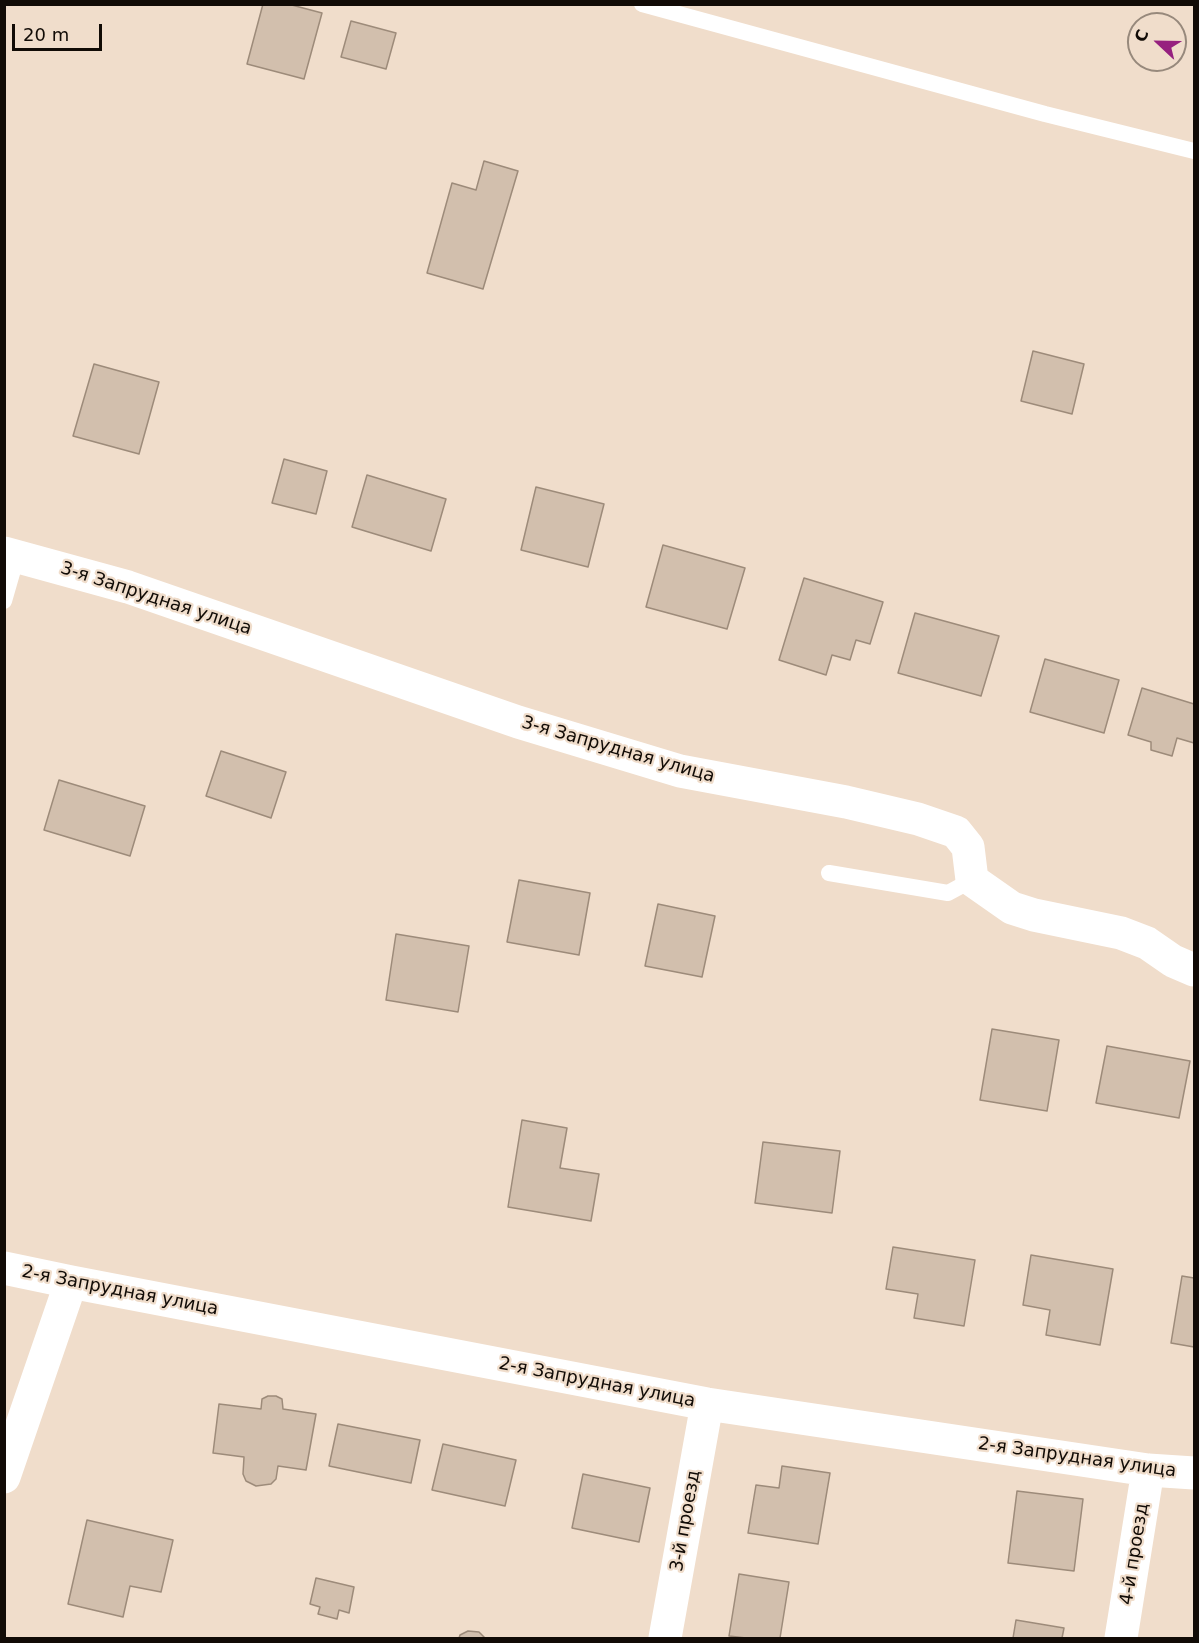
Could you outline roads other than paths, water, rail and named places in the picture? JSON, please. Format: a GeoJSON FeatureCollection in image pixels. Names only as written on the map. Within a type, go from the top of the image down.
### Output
{"type":"FeatureCollection","features":[{"type":"Feature","properties":{"kind":"street","name":"3-я Запрудная улица"},"geometry":{"type":"LineString","coordinates":[[11,554],[128,587],[518,722],[680,771],[846,802],[918,819],[956,832],[968,847],[972,880]]}},
{"type":"Feature","properties":{"kind":"street"},"geometry":{"type":"LineString","coordinates":[[972,880],[1012,908],[1034,915],[1121,933],[1147,943],[1173,961],[1194,970]]}},
{"type":"Feature","properties":{"kind":"street","name":"2-я Запрудная улица"},"geometry":{"type":"LineString","coordinates":[[4,1268],[707,1404],[1148,1470],[1194,1473]]}},
{"type":"Feature","properties":{"kind":"street"},"geometry":{"type":"LineString","coordinates":[[4,1477],[71,1282]]}},
{"type":"Feature","properties":{"kind":"street","name":"3-й проезд"},"geometry":{"type":"LineString","coordinates":[[665,1638],[707,1404]]}},
{"type":"Feature","properties":{"kind":"street","name":"4-й проезд"},"geometry":{"type":"LineString","coordinates":[[1121,1638],[1148,1470]]}},
{"type":"Feature","properties":{"kind":"lane"},"geometry":{"type":"LineString","coordinates":[[642,4],[1045,114],[1194,151]]}},
{"type":"Feature","properties":{"kind":"lane"},"geometry":{"type":"LineString","coordinates":[[4,601],[11,554]]}},
{"type":"Feature","properties":{"kind":"lane"},"geometry":{"type":"LineString","coordinates":[[830,873],[948,893],[972,880]]}}]}
